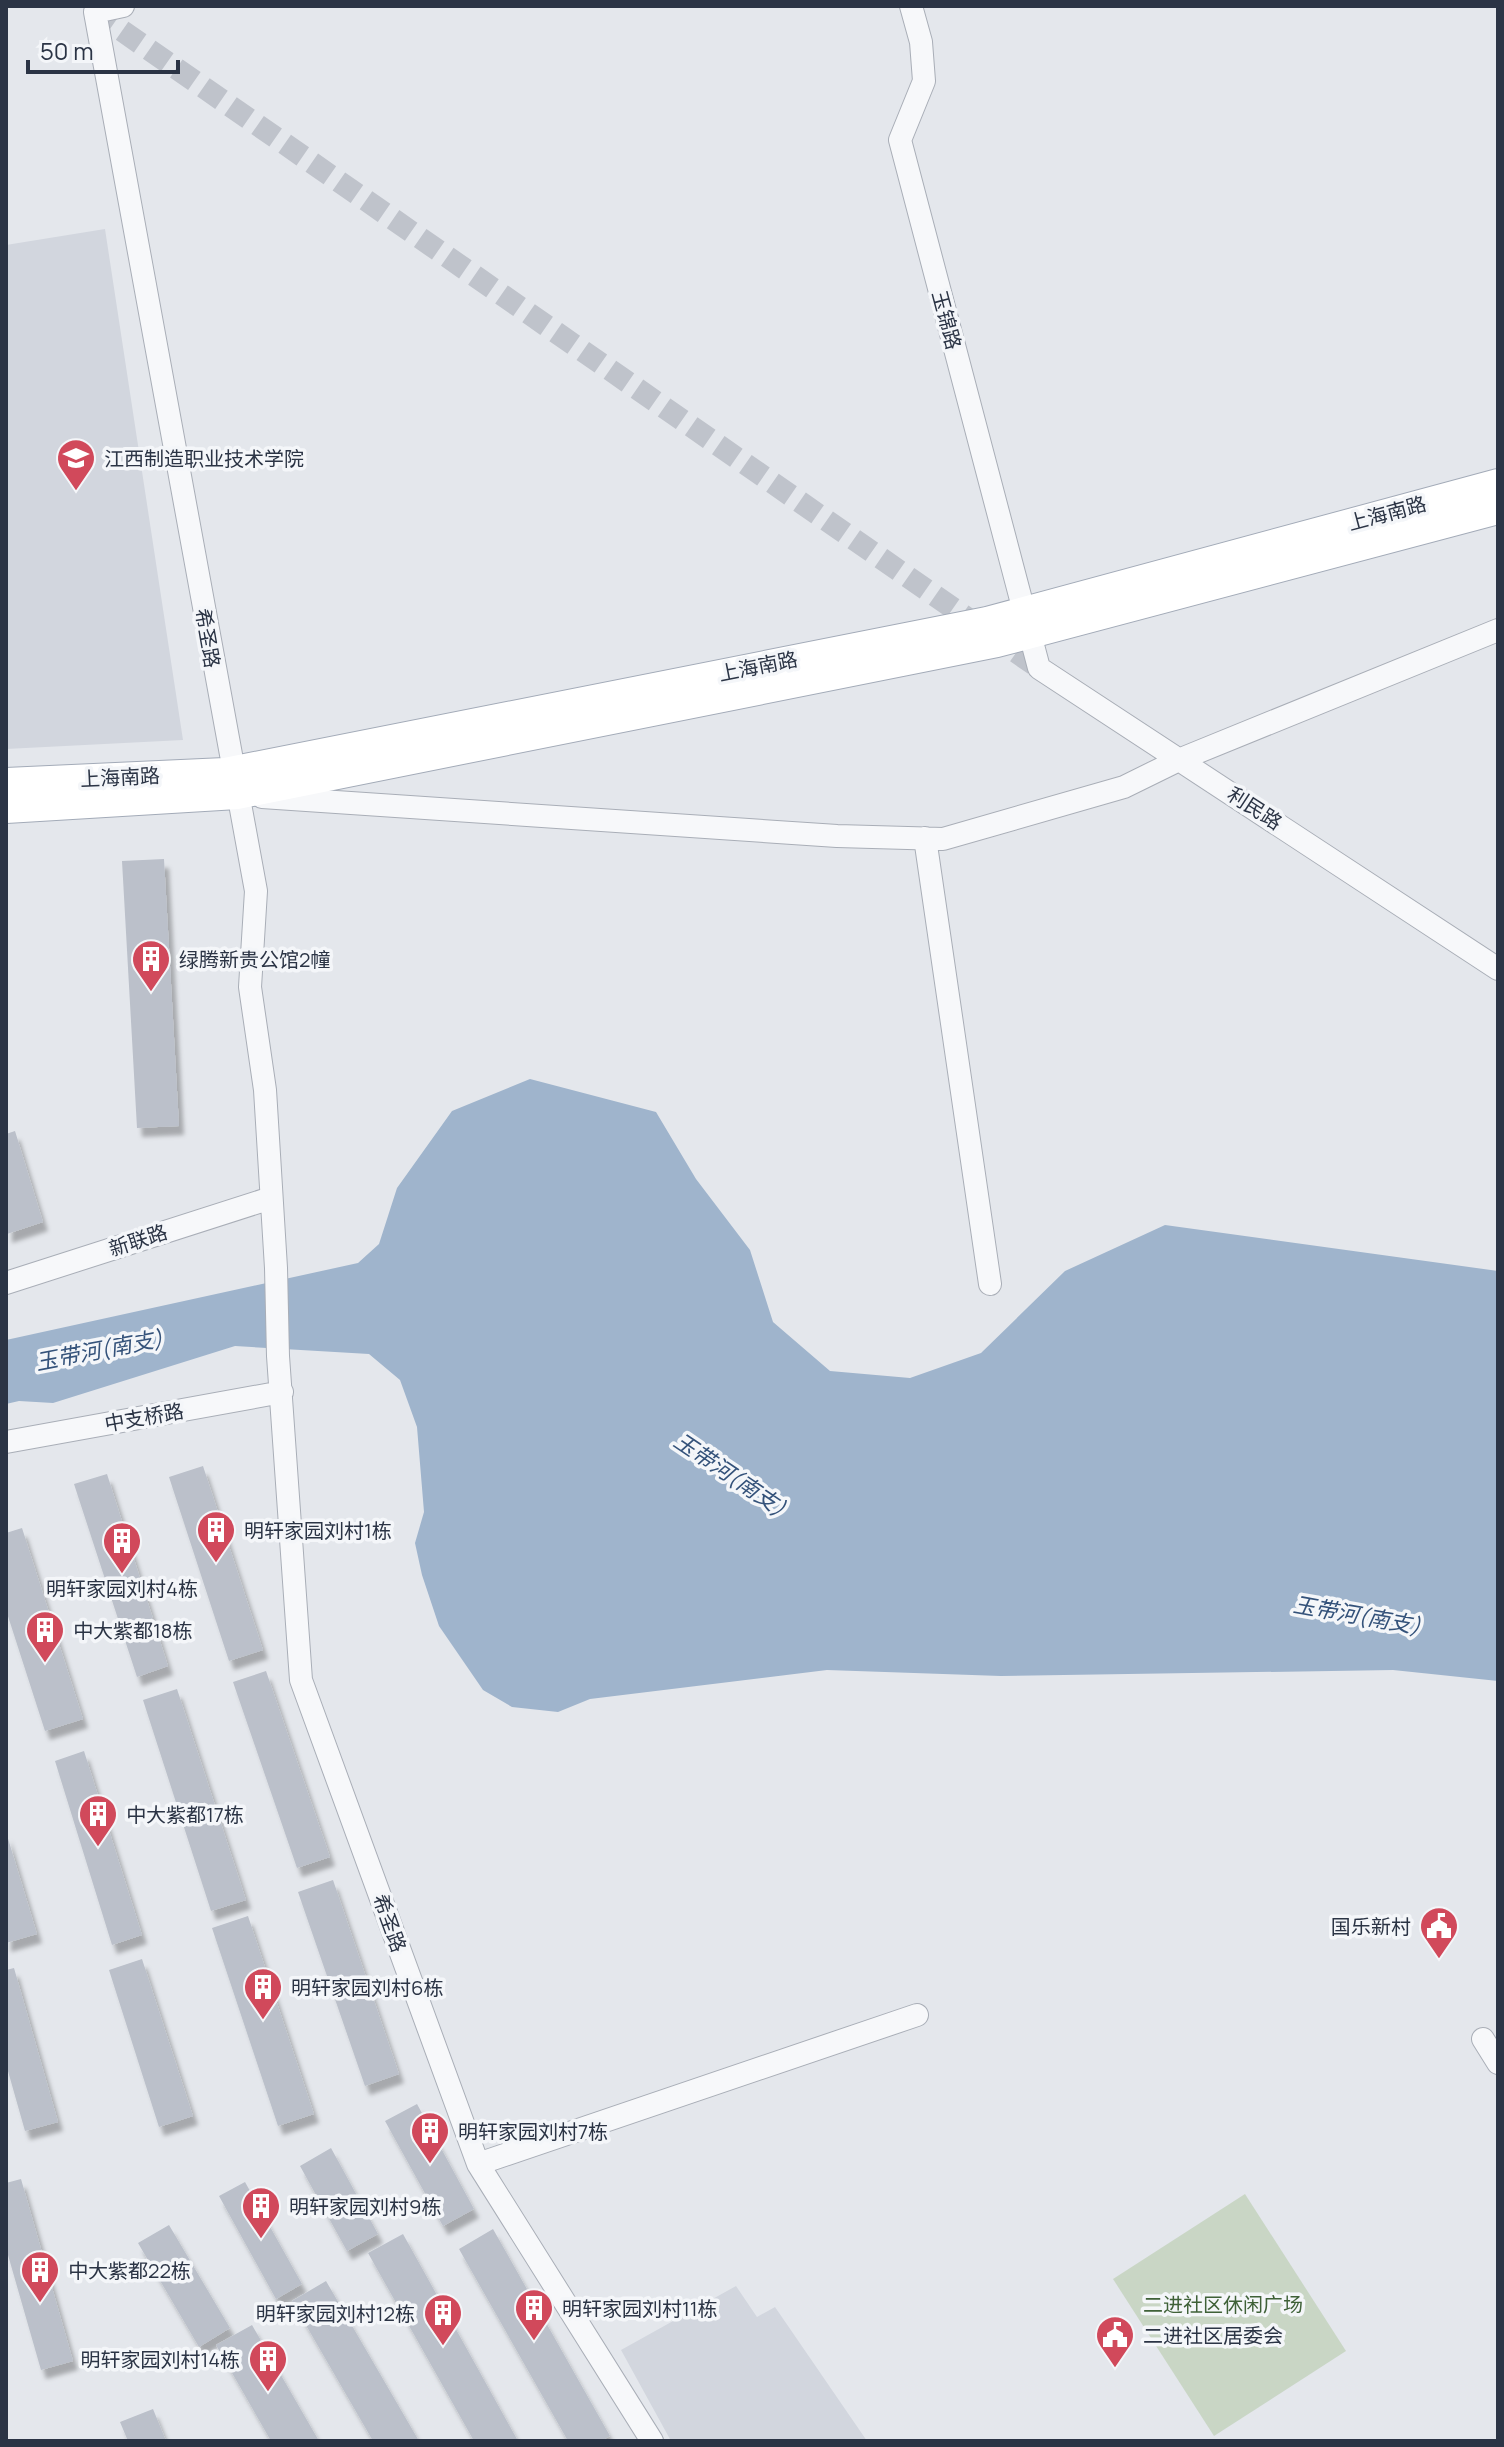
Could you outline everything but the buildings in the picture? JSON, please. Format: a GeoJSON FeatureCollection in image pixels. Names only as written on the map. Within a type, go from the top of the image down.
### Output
{"type":"FeatureCollection","features":[{"type":"Feature","properties":{"kind":"main road","name":"上海南路"},"geometry":{"type":"LineString","coordinates":[[6,809],[235,783],[982,647],[1027,622],[1498,483]]}},
{"type":"Feature","properties":{"kind":"main road","name":"上海南路"},"geometry":{"type":"LineString","coordinates":[[1027,622],[1498,510]]}},
{"type":"Feature","properties":{"kind":"main road","name":"上海南路"},"geometry":{"type":"LineString","coordinates":[[6,782],[235,783]]}},
{"type":"Feature","properties":{"kind":"street"},"geometry":{"type":"LineString","coordinates":[[90,9],[123,6]]}},
{"type":"Feature","properties":{"kind":"street","name":"玉锦路"},"geometry":{"type":"LineString","coordinates":[[911,6],[921,42],[924,81],[900,140],[1027,622]]}},
{"type":"Feature","properties":{"kind":"street","name":"希圣路"},"geometry":{"type":"LineString","coordinates":[[90,9],[256,891],[250,987],[265,1090],[278,1356],[301,1680],[478,2164],[652,2441]]}},
{"type":"Feature","properties":{"kind":"street","name":"利民路"},"geometry":{"type":"LineString","coordinates":[[1027,622],[1039,668],[1498,969]]}},
{"type":"Feature","properties":{"kind":"street","name":"上海南路"},"geometry":{"type":"LineString","coordinates":[[235,783],[837,836],[943,839],[1124,787],[1181,759],[1498,630]]}},
{"type":"Feature","properties":{"kind":"street"},"geometry":{"type":"LineString","coordinates":[[925,838],[990,1284]]}},
{"type":"Feature","properties":{"kind":"street","name":"新联路"},"geometry":{"type":"LineString","coordinates":[[6,1283],[271,1198]]}},
{"type":"Feature","properties":{"kind":"street","name":"中支桥路"},"geometry":{"type":"LineString","coordinates":[[6,1442],[282,1392]]}},
{"type":"Feature","properties":{"kind":"street"},"geometry":{"type":"LineString","coordinates":[[478,2164],[917,2015]]}},
{"type":"Feature","properties":{"kind":"street"},"geometry":{"type":"LineString","coordinates":[[1483,2039],[1498,2063]]}},
{"type":"Feature","properties":{"kind":"shaded area","name":"江西制造职业技术学院"},"geometry":{"type":"Polygon","coordinates":[[[105,229],[183,740],[6,749],[6,245],[105,229]]]}},
{"type":"Feature","properties":{"kind":"shaded area"},"geometry":{"type":"Polygon","coordinates":[[[736,2286],[757,2317],[775,2307],[867,2441],[671,2441],[621,2350],[736,2286]]]}},
{"type":"Feature","properties":{"kind":"green space","name":"二进社区休闲广场"},"geometry":{"type":"Polygon","coordinates":[[[1245,2194],[1346,2351],[1214,2436],[1113,2279],[1245,2194]]]}},
{"type":"Feature","properties":{"kind":"water","name":"玉带河(南支)"},"geometry":{"type":"Polygon","coordinates":[[[530,1079],[656,1112],[696,1179],[750,1250],[773,1322],[830,1371],[910,1378],[981,1353],[1065,1271],[1165,1225],[1498,1271],[1498,1681],[1393,1670],[1001,1676],[827,1670],[590,1699],[558,1712],[512,1707],[483,1690],[439,1626],[415,1543],[424,1512],[417,1427],[400,1380],[369,1354],[235,1346],[53,1403],[19,1401],[6,1404],[6,1340],[358,1263],[379,1244],[397,1188],[452,1111],[530,1079]]]}},
{"type":"Feature","properties":{"kind":"tunnel"},"geometry":{"type":"LineString","coordinates":[[95,12],[1039,668]]}},
{"type":"Feature","properties":{"kind":"place","name":"江西制造职业技术学院"},"geometry":{"type":"Point","coordinates":[76,492]}},
{"type":"Feature","properties":{"kind":"place","name":"绿腾新贵公馆2幢"},"geometry":{"type":"Point","coordinates":[151,993]}},
{"type":"Feature","properties":{"kind":"place","name":"明轩家园刘村1栋"},"geometry":{"type":"Point","coordinates":[216,1564]}},
{"type":"Feature","properties":{"kind":"place","name":"明轩家园刘村4栋"},"geometry":{"type":"Point","coordinates":[122,1575]}},
{"type":"Feature","properties":{"kind":"place","name":"中大紫都18栋"},"geometry":{"type":"Point","coordinates":[45,1664]}},
{"type":"Feature","properties":{"kind":"place","name":"中大紫都17栋"},"geometry":{"type":"Point","coordinates":[98,1848]}},
{"type":"Feature","properties":{"kind":"place","name":"国乐新村"},"geometry":{"type":"Point","coordinates":[1439,1960]}},
{"type":"Feature","properties":{"kind":"place","name":"明轩家园刘村6栋"},"geometry":{"type":"Point","coordinates":[263,2021]}},
{"type":"Feature","properties":{"kind":"place","name":"明轩家园刘村7栋"},"geometry":{"type":"Point","coordinates":[430,2165]}},
{"type":"Feature","properties":{"kind":"place","name":"明轩家园刘村9栋"},"geometry":{"type":"Point","coordinates":[261,2240]}},
{"type":"Feature","properties":{"kind":"place","name":"中大紫都22栋"},"geometry":{"type":"Point","coordinates":[40,2304]}},
{"type":"Feature","properties":{"kind":"place","name":"明轩家园刘村11栋"},"geometry":{"type":"Point","coordinates":[534,2342]}},
{"type":"Feature","properties":{"kind":"place","name":"明轩家园刘村12栋"},"geometry":{"type":"Point","coordinates":[443,2347]}},
{"type":"Feature","properties":{"kind":"place","name":"二进社区居委会"},"geometry":{"type":"Point","coordinates":[1115,2369]}},
{"type":"Feature","properties":{"kind":"place","name":"明轩家园刘村14栋"},"geometry":{"type":"Point","coordinates":[268,2393]}}]}
